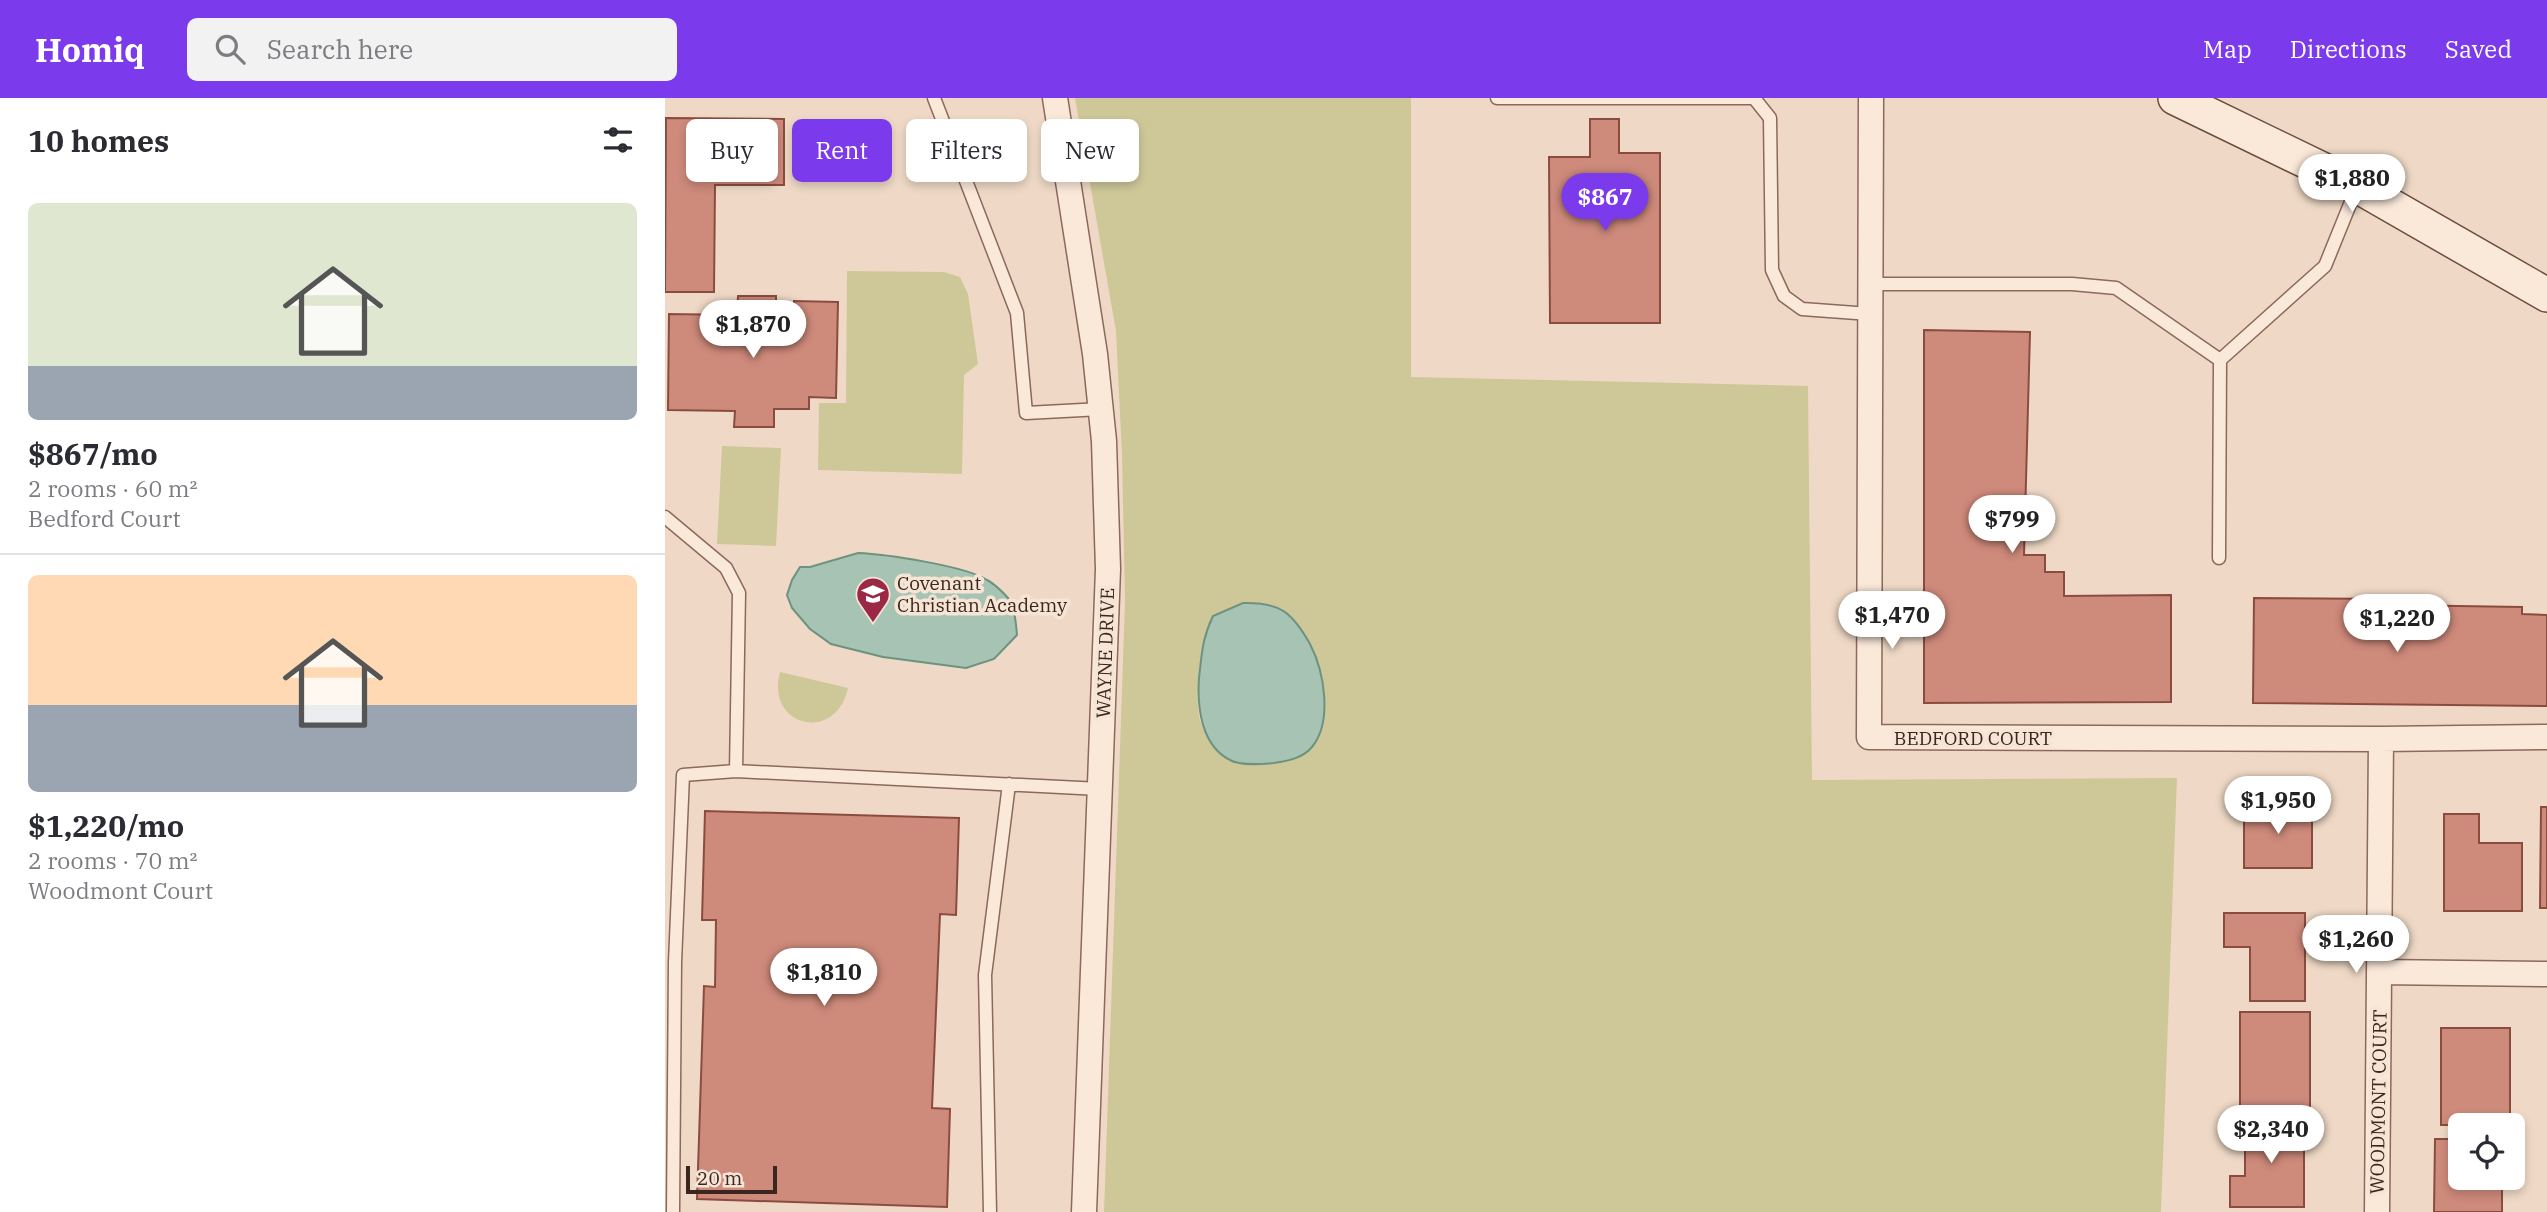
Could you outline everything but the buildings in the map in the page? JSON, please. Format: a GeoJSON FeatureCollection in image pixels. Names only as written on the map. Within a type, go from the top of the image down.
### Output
{"type":"FeatureCollection","features":[{"type":"Feature","properties":{"kind":"main road"},"geometry":{"type":"LineString","coordinates":[[2175,98],[2357,186],[2547,295]]}},
{"type":"Feature","properties":{"kind":"street","name":"WAYNE DRIVE"},"geometry":{"type":"LineString","coordinates":[[1055,98],[1095,354],[1101,409],[1108,569],[1084,1212]]}},
{"type":"Feature","properties":{"kind":"street","name":"BEDFORD COURT"},"geometry":{"type":"LineString","coordinates":[[1871,98],[1868,737],[2381,739]]}},
{"type":"Feature","properties":{"kind":"street"},"geometry":{"type":"LineString","coordinates":[[2381,739],[2547,737]]}},
{"type":"Feature","properties":{"kind":"street","name":"WOODMONT COURT"},"geometry":{"type":"LineString","coordinates":[[2377,1212],[2381,739]]}},
{"type":"Feature","properties":{"kind":"street"},"geometry":{"type":"LineString","coordinates":[[2379,972],[2547,974]]}},
{"type":"Feature","properties":{"kind":"lane"},"geometry":{"type":"LineString","coordinates":[[934,98],[1017,313],[1027,413],[1101,409]]}},
{"type":"Feature","properties":{"kind":"lane"},"geometry":{"type":"LineString","coordinates":[[1497,98],[1754,98],[1770,118],[1772,270],[1784,296],[1803,309],[1870,314]]}},
{"type":"Feature","properties":{"kind":"lane"},"geometry":{"type":"LineString","coordinates":[[2219,558],[2220,360],[2325,266],[2357,186]]}},
{"type":"Feature","properties":{"kind":"lane"},"geometry":{"type":"LineString","coordinates":[[1870,284],[2072,284],[2116,288],[2220,360]]}},
{"type":"Feature","properties":{"kind":"lane"},"geometry":{"type":"LineString","coordinates":[[665,517],[726,568],[739,593],[736,771]]}},
{"type":"Feature","properties":{"kind":"lane"},"geometry":{"type":"LineString","coordinates":[[673,1212],[675,962],[683,775],[736,771],[1100,789]]}},
{"type":"Feature","properties":{"kind":"lane"},"geometry":{"type":"LineString","coordinates":[[990,1212],[985,975],[1009,784]]}},
{"type":"Feature","properties":{"kind":"shaded area"},"geometry":{"type":"Polygon","coordinates":[[[1075,98],[1411,98],[1411,377],[1808,386],[1812,780],[2177,778],[2161,1212],[1104,1212],[1125,602],[1116,331],[1090,182],[1139,182],[1139,119],[1079,119],[1075,98]],[[1243,603],[1213,616],[1202,660],[1198,709],[1207,735],[1234,763],[1289,761],[1320,671],[1312,648],[1291,616],[1258,603],[1243,603]]]}},
{"type":"Feature","properties":{"kind":"shaded area"},"geometry":{"type":"Polygon","coordinates":[[[847,271],[944,272],[960,277],[968,294],[978,364],[964,375],[962,474],[818,470],[819,403],[846,403],[847,271]]]}},
{"type":"Feature","properties":{"kind":"shaded area"},"geometry":{"type":"Polygon","coordinates":[[[722,446],[781,448],[776,546],[717,544],[722,446]]]}},
{"type":"Feature","properties":{"kind":"shaded area"},"geometry":{"type":"Polygon","coordinates":[[[858,553],[944,566],[987,580],[1008,598],[1015,616],[1017,635],[994,659],[966,668],[883,657],[831,644],[810,629],[792,608],[787,595],[800,567],[810,567],[858,553]]]}},
{"type":"Feature","properties":{"kind":"shaded area"},"geometry":{"type":"Polygon","coordinates":[[[1243,603],[1267,604],[1284,611],[1297,624],[1315,655],[1324,696],[1323,724],[1312,747],[1295,758],[1258,764],[1232,761],[1213,746],[1203,725],[1199,678],[1207,632],[1213,616],[1243,603]]]}},
{"type":"Feature","properties":{"kind":"shaded area"},"geometry":{"type":"Polygon","coordinates":[[[780,672],[848,688],[841,706],[830,717],[817,722],[804,722],[792,716],[783,706],[778,691],[780,672]]]}},
{"type":"Feature","properties":{"kind":"place","name":"Covenant Christian Academy"},"geometry":{"type":"Point","coordinates":[873,624]}}]}
